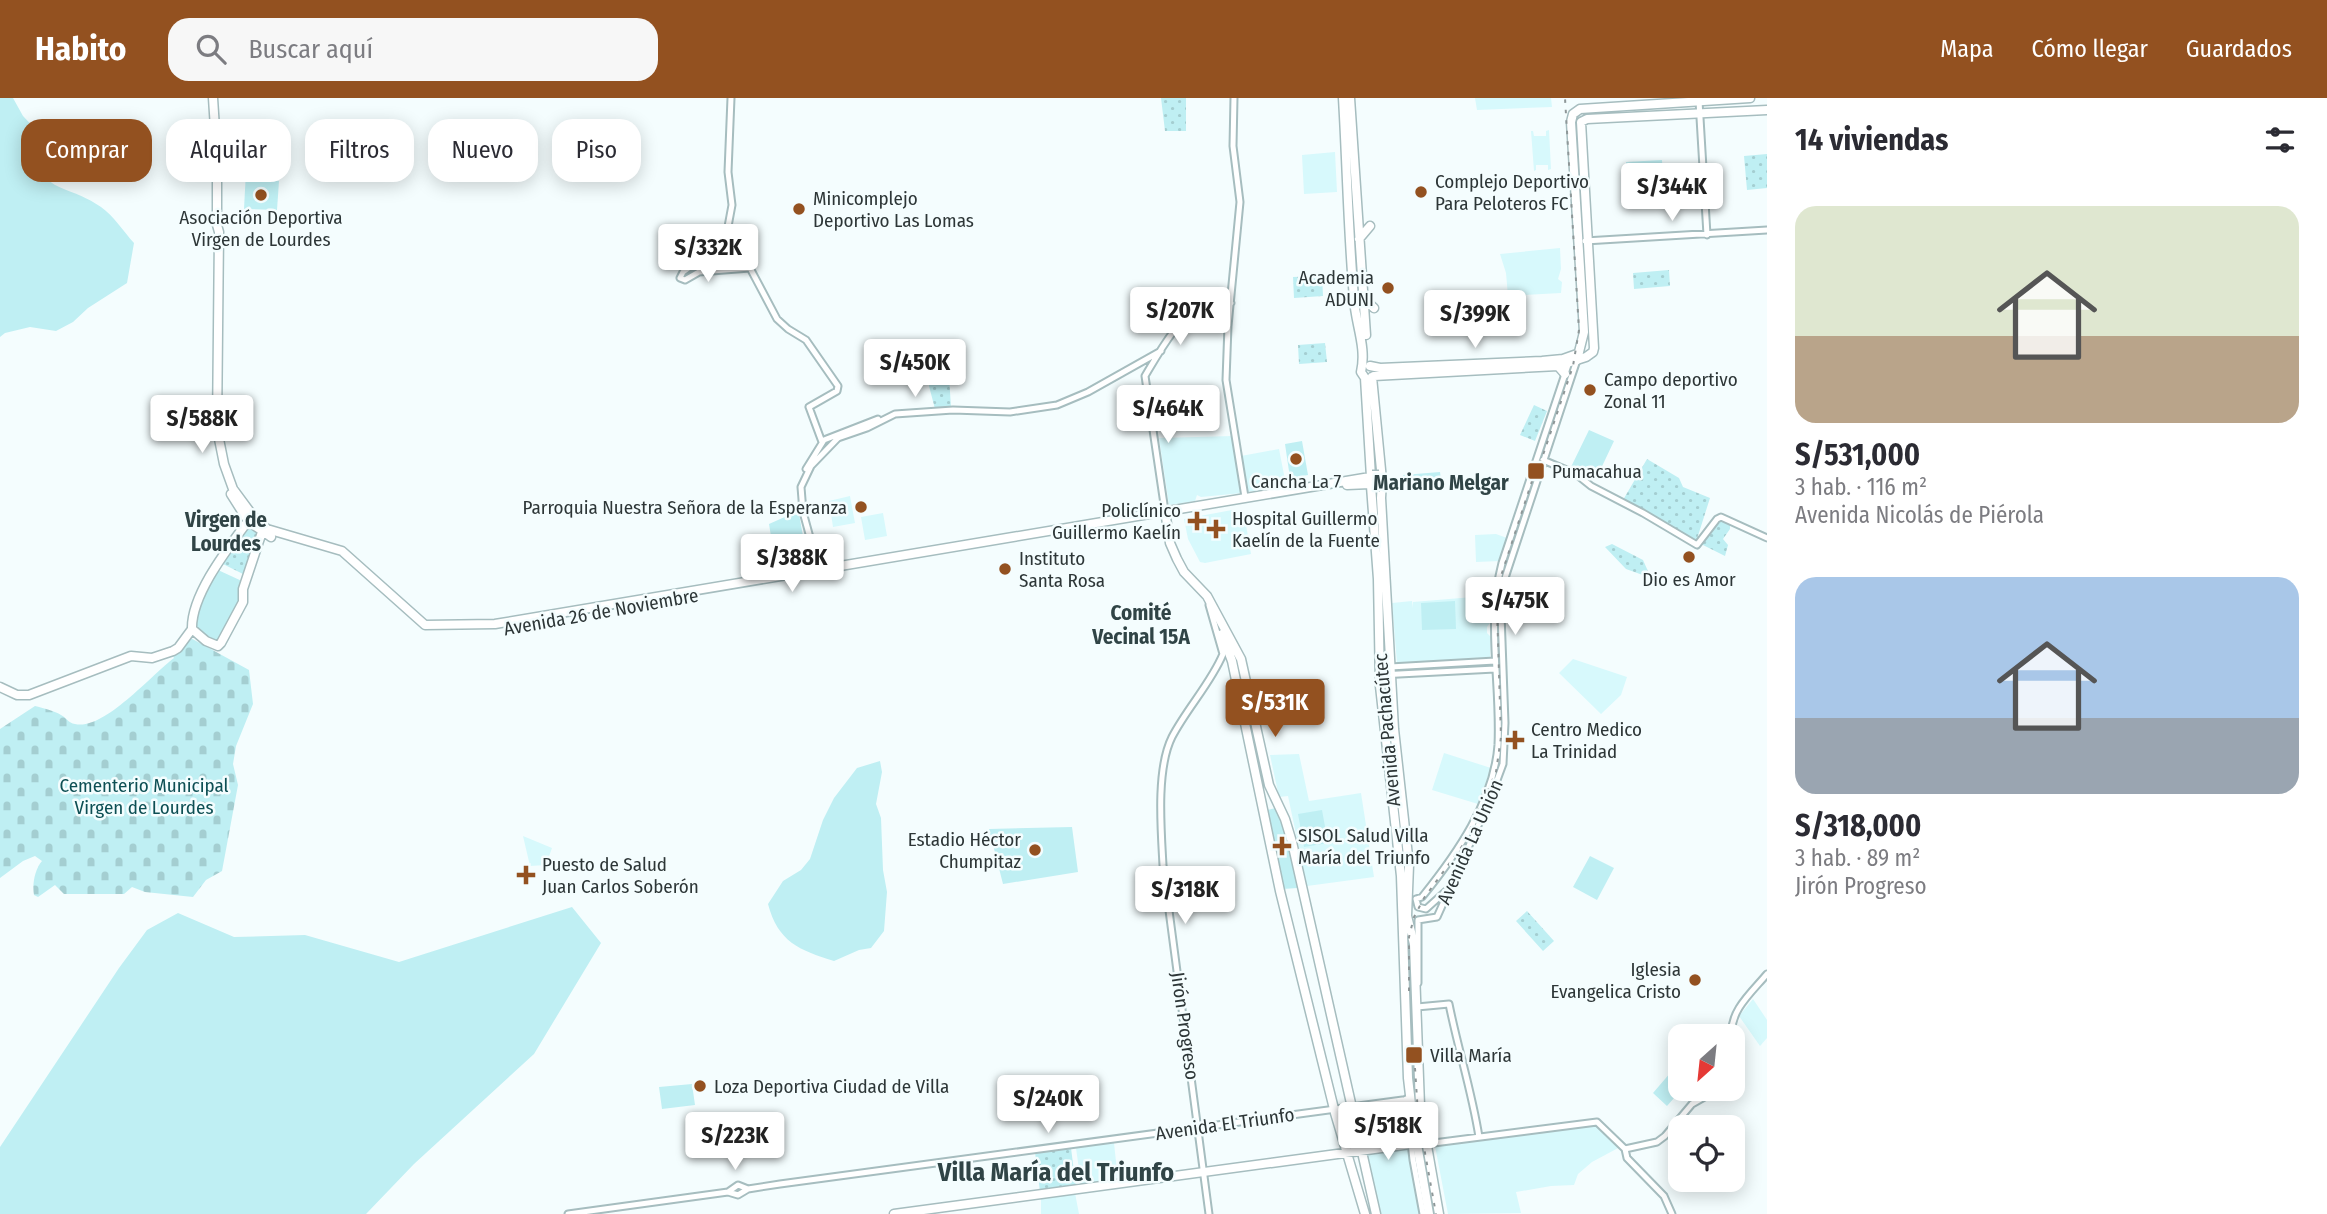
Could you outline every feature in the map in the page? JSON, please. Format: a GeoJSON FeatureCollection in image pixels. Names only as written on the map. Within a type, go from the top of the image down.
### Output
{"type":"FeatureCollection","features":[{"type":"Feature","properties":{"kind":"main road","name":"Avenida 26 de Noviembre"},"geometry":{"type":"LineString","coordinates":[[213,98],[216,159],[213,437],[228,488],[262,532],[283,541],[339,555],[381,589]]}},
{"type":"Feature","properties":{"kind":"main road","name":"Avenida Pachacútec"},"geometry":{"type":"LineString","coordinates":[[1343,98],[1359,239],[1369,374],[1382,580],[1379,606],[1384,650],[1390,670],[1395,749],[1409,840],[1407,916],[1414,944],[1420,1106],[1439,1214]]}},
{"type":"Feature","properties":{"kind":"main road","name":"Avenida Pachacútec"},"geometry":{"type":"LineString","coordinates":[[1350,98],[1349,212],[1354,300],[1369,374],[1382,580],[1384,650],[1379,671],[1387,790],[1401,874],[1408,1099],[1427,1212]]}},
{"type":"Feature","properties":{"kind":"main road"},"geometry":{"type":"LineString","coordinates":[[1512,366],[1593,352],[1571,122],[1574,112],[1583,108],[1750,98]]}},
{"type":"Feature","properties":{"kind":"main road"},"geometry":{"type":"LineString","coordinates":[[1571,122],[1767,110]]}},
{"type":"Feature","properties":{"kind":"main road"},"geometry":{"type":"LineString","coordinates":[[1578,355],[1584,332],[1582,121]]}},
{"type":"Feature","properties":{"kind":"main road"},"geometry":{"type":"LineString","coordinates":[[1340,194],[1349,212]]}},
{"type":"Feature","properties":{"kind":"main road"},"geometry":{"type":"LineString","coordinates":[[1359,239],[1370,226]]}},
{"type":"Feature","properties":{"kind":"main road"},"geometry":{"type":"LineString","coordinates":[[1363,298],[1374,308]]}},
{"type":"Feature","properties":{"kind":"main road"},"geometry":{"type":"LineString","coordinates":[[1347,318],[1352,318],[1360,325]]}},
{"type":"Feature","properties":{"kind":"main road"},"geometry":{"type":"LineString","coordinates":[[1369,374],[1558,366],[1593,344]]}},
{"type":"Feature","properties":{"kind":"main road"},"geometry":{"type":"LineString","coordinates":[[1558,366],[1564,374]]}},
{"type":"Feature","properties":{"kind":"main road","name":"Avenida 26 de Noviembre"},"geometry":{"type":"LineString","coordinates":[[250,518],[273,532],[342,551],[416,625],[428,631],[491,630],[819,572],[1375,481]]}},
{"type":"Feature","properties":{"kind":"main road","name":"Avenida 26 de Noviembre"},"geometry":{"type":"LineString","coordinates":[[1165,514],[1245,497],[1375,481]]}},
{"type":"Feature","properties":{"kind":"main road"},"geometry":{"type":"LineString","coordinates":[[1165,514],[1170,543],[1177,559],[1184,572],[1210,603],[1245,671],[1269,785],[1285,819],[1292,842],[1376,1214]]}},
{"type":"Feature","properties":{"kind":"main road"},"geometry":{"type":"LineString","coordinates":[[0,687],[17,695],[29,695],[131,656],[158,657],[178,648],[192,629],[194,611],[203,589],[250,518]]}},
{"type":"Feature","properties":{"kind":"main road"},"geometry":{"type":"LineString","coordinates":[[192,629],[212,645],[218,646],[221,643],[243,602],[243,589],[262,532]]}},
{"type":"Feature","properties":{"kind":"main road"},"geometry":{"type":"LineString","coordinates":[[1369,597],[1379,606]]}},
{"type":"Feature","properties":{"kind":"main road"},"geometry":{"type":"LineString","coordinates":[[1210,603],[1232,659],[1280,893],[1334,1110],[1365,1214]]}},
{"type":"Feature","properties":{"kind":"main road"},"geometry":{"type":"LineString","coordinates":[[1386,751],[1395,749]]}},
{"type":"Feature","properties":{"kind":"main road"},"geometry":{"type":"LineString","coordinates":[[1409,1128],[1413,1119]]}},
{"type":"Feature","properties":{"kind":"main road"},"geometry":{"type":"LineString","coordinates":[[894,1214],[1411,1144]]}},
{"type":"Feature","properties":{"kind":"main road"},"geometry":{"type":"LineString","coordinates":[[1421,1203],[1427,1212]]}},
{"type":"Feature","properties":{"kind":"street"},"geometry":{"type":"LineString","coordinates":[[733,98],[729,186],[732,211],[725,238],[716,248],[683,272],[680,278],[685,280],[699,272],[749,267],[777,319],[806,340],[838,386],[836,391],[809,407],[822,442]]}},
{"type":"Feature","properties":{"kind":"street"},"geometry":{"type":"LineString","coordinates":[[1234,98],[1233,146],[1240,202],[1226,380],[1245,497]]}},
{"type":"Feature","properties":{"kind":"street"},"geometry":{"type":"LineString","coordinates":[[1700,100],[1709,235]]}},
{"type":"Feature","properties":{"kind":"street"},"geometry":{"type":"LineString","coordinates":[[1583,243],[1767,232]]}},
{"type":"Feature","properties":{"kind":"street"},"geometry":{"type":"LineString","coordinates":[[1165,514],[1144,381],[1146,374],[1185,318],[1202,306],[1231,303]]}},
{"type":"Feature","properties":{"kind":"street"},"geometry":{"type":"LineString","coordinates":[[819,572],[803,512],[802,487],[808,465],[822,442],[888,416],[934,411],[1010,412],[1057,405],[1087,392],[1161,351]]}},
{"type":"Feature","properties":{"kind":"street","name":"Avenida La Unión"},"geometry":{"type":"LineString","coordinates":[[1416,899],[1422,897],[1453,858],[1488,789],[1498,742],[1494,607],[1498,580],[1564,374],[1578,355]]}},
{"type":"Feature","properties":{"kind":"street","name":"Avenida La Unión"},"geometry":{"type":"LineString","coordinates":[[1418,919],[1437,917],[1444,895],[1451,886],[1503,764],[1505,723],[1502,594],[1506,572],[1578,355]]}},
{"type":"Feature","properties":{"kind":"street"},"geometry":{"type":"LineString","coordinates":[[802,487],[811,466],[836,439],[867,428],[888,416]]}},
{"type":"Feature","properties":{"kind":"street"},"geometry":{"type":"LineString","coordinates":[[1544,460],[1576,474],[1591,486],[1697,545],[1721,517],[1767,538]]}},
{"type":"Feature","properties":{"kind":"street","name":"Jirón Progreso"},"geometry":{"type":"LineString","coordinates":[[1209,1214],[1161,837],[1160,807],[1169,744],[1223,654],[1210,603]]}},
{"type":"Feature","properties":{"kind":"street"},"geometry":{"type":"LineString","coordinates":[[1379,671],[1495,661]]}},
{"type":"Feature","properties":{"kind":"street"},"geometry":{"type":"LineString","coordinates":[[1390,670],[1495,669]]}},
{"type":"Feature","properties":{"kind":"street"},"geometry":{"type":"LineString","coordinates":[[1416,899],[1418,907],[1426,909],[1444,895]]}},
{"type":"Feature","properties":{"kind":"street"},"geometry":{"type":"LineString","coordinates":[[1416,899],[1413,901],[1414,906],[1422,911],[1427,911],[1436,903],[1442,905]]}},
{"type":"Feature","properties":{"kind":"street","name":"Avenida Pachacútec"},"geometry":{"type":"LineString","coordinates":[[1417,997],[1418,919]]}},
{"type":"Feature","properties":{"kind":"street"},"geometry":{"type":"LineString","coordinates":[[1734,1024],[1735,1014],[1767,974]]}},
{"type":"Feature","properties":{"kind":"street"},"geometry":{"type":"LineString","coordinates":[[1417,1007],[1449,1004],[1479,1137]]}},
{"type":"Feature","properties":{"kind":"street","name":"Avenida El Triunfo"},"geometry":{"type":"LineString","coordinates":[[568,1214],[728,1192],[738,1195],[748,1189],[1408,1099]]}},
{"type":"Feature","properties":{"kind":"street","name":"Avenida Pachacútec"},"geometry":{"type":"LineString","coordinates":[[1408,1099],[1409,1128],[1421,1203]]}},
{"type":"Feature","properties":{"kind":"street"},"geometry":{"type":"LineString","coordinates":[[1625,1149],[1657,1142],[1697,1101]]}},
{"type":"Feature","properties":{"kind":"street"},"geometry":{"type":"LineString","coordinates":[[1426,1144],[1597,1122],[1625,1149],[1627,1158],[1665,1197],[1672,1214]]}},
{"type":"Feature","properties":{"kind":"shaded area"},"geometry":{"type":"Polygon","coordinates":[[[1475,98],[1551,98],[1552,107],[1477,110],[1475,98]]]}},
{"type":"Feature","properties":{"kind":"shaded area"},"geometry":{"type":"Polygon","coordinates":[[[1549,130],[1551,169],[1548,170],[1548,165],[1536,165],[1534,171],[1531,131],[1534,136],[1546,136],[1546,131],[1549,130]]]}},
{"type":"Feature","properties":{"kind":"shaded area"},"geometry":{"type":"Polygon","coordinates":[[[1335,152],[1337,192],[1304,194],[1302,155],[1335,152]]]}},
{"type":"Feature","properties":{"kind":"shaded area"},"geometry":{"type":"Polygon","coordinates":[[[1560,248],[1561,269],[1558,279],[1562,282],[1561,293],[1508,296],[1506,273],[1500,254],[1560,248]]]}},
{"type":"Feature","properties":{"kind":"shaded area"},"geometry":{"type":"Polygon","coordinates":[[[1233,436],[1242,493],[1201,497],[1197,495],[1195,501],[1169,505],[1159,438],[1233,436]]]}},
{"type":"Feature","properties":{"kind":"shaded area"},"geometry":{"type":"Polygon","coordinates":[[[1279,449],[1286,485],[1247,492],[1241,456],[1279,449]]]}},
{"type":"Feature","properties":{"kind":"shaded area"},"geometry":{"type":"Polygon","coordinates":[[[850,496],[855,523],[833,527],[829,501],[850,496]]]}},
{"type":"Feature","properties":{"kind":"shaded area","name":"Hospital Guillermo Kaelín de la Fuente"},"geometry":{"type":"Polygon","coordinates":[[[1232,510],[1234,516],[1244,513],[1251,554],[1200,562],[1188,539],[1184,519],[1232,510]]]}},
{"type":"Feature","properties":{"kind":"shaded area"},"geometry":{"type":"Polygon","coordinates":[[[883,513],[887,536],[865,540],[861,517],[883,513]]]}},
{"type":"Feature","properties":{"kind":"shaded area"},"geometry":{"type":"Polygon","coordinates":[[[1496,534],[1507,538],[1500,561],[1476,562],[1475,535],[1496,534]]]}},
{"type":"Feature","properties":{"kind":"shaded area"},"geometry":{"type":"Polygon","coordinates":[[[1485,596],[1484,620],[1492,620],[1487,627],[1487,633],[1491,637],[1490,658],[1397,663],[1392,603],[1412,601],[1413,608],[1413,602],[1485,596]]]}},
{"type":"Feature","properties":{"kind":"shaded area"},"geometry":{"type":"Polygon","coordinates":[[[1573,659],[1627,677],[1621,695],[1601,714],[1559,673],[1573,659]]]}},
{"type":"Feature","properties":{"kind":"shaded area"},"geometry":{"type":"Polygon","coordinates":[[[1444,753],[1491,768],[1478,804],[1432,790],[1444,753]]]}},
{"type":"Feature","properties":{"kind":"shaded area"},"geometry":{"type":"Polygon","coordinates":[[[1299,754],[1309,801],[1361,793],[1374,877],[1307,886],[1288,796],[1279,797],[1270,755],[1299,754]]]}},
{"type":"Feature","properties":{"kind":"shaded area"},"geometry":{"type":"Polygon","coordinates":[[[523,836],[552,848],[546,865],[530,866],[523,836]]]}},
{"type":"Feature","properties":{"kind":"shaded area"},"geometry":{"type":"Polygon","coordinates":[[[1753,999],[1767,1020],[1767,1038],[1760,1046],[1745,1024],[1739,1016],[1753,999]]]}},
{"type":"Feature","properties":{"kind":"shaded area"},"geometry":{"type":"Polygon","coordinates":[[[1404,1101],[1425,1214],[1378,1214],[1356,1109],[1404,1101]]]}},
{"type":"Feature","properties":{"kind":"shaded area"},"geometry":{"type":"Polygon","coordinates":[[[1597,1125],[1620,1147],[1592,1162],[1578,1174],[1574,1185],[1516,1192],[1521,1213],[1448,1214],[1435,1146],[1597,1125]]]}},
{"type":"Feature","properties":{"kind":"shaded area"},"geometry":{"type":"Polygon","coordinates":[[[1114,1143],[1118,1180],[1081,1184],[1076,1148],[1114,1143]]]}},
{"type":"Feature","properties":{"kind":"shaded area"},"geometry":{"type":"Polygon","coordinates":[[[1075,1193],[1079,1214],[1041,1214],[1041,1197],[1075,1193]]]}},
{"type":"Feature","properties":{"kind":"green space"},"geometry":{"type":"Polygon","coordinates":[[[0,98],[13,98],[26,119],[21,119],[21,182],[52,182],[87,199],[114,219],[134,243],[127,283],[88,308],[73,322],[56,331],[30,327],[5,333],[0,337],[0,98]]]}},
{"type":"Feature","properties":{"kind":"green space"},"geometry":{"type":"Polygon","coordinates":[[[1161,98],[1186,98],[1186,131],[1165,131],[1161,98]]]}},
{"type":"Feature","properties":{"kind":"green space"},"geometry":{"type":"Polygon","coordinates":[[[1767,154],[1767,188],[1747,190],[1744,156],[1767,154]]]}},
{"type":"Feature","properties":{"kind":"green space"},"geometry":{"type":"Polygon","coordinates":[[[1662,160],[1664,196],[1628,198],[1626,162],[1662,160]]]}},
{"type":"Feature","properties":{"kind":"green space","name":"Asociación Deportiva Virgen de Lourdes"},"geometry":{"type":"Polygon","coordinates":[[[245,182],[279,182],[277,210],[244,209],[245,182]]]}},
{"type":"Feature","properties":{"kind":"green space"},"geometry":{"type":"Polygon","coordinates":[[[1669,270],[1670,286],[1634,289],[1633,273],[1669,270]]]}},
{"type":"Feature","properties":{"kind":"green space"},"geometry":{"type":"Polygon","coordinates":[[[1322,276],[1323,296],[1294,298],[1293,277],[1322,276]]]}},
{"type":"Feature","properties":{"kind":"green space"},"geometry":{"type":"Polygon","coordinates":[[[1325,343],[1327,362],[1299,364],[1298,345],[1325,343]]]}},
{"type":"Feature","properties":{"kind":"green space"},"geometry":{"type":"Polygon","coordinates":[[[934,374],[949,375],[951,408],[935,409],[929,386],[934,374]]]}},
{"type":"Feature","properties":{"kind":"green space"},"geometry":{"type":"Polygon","coordinates":[[[1534,405],[1547,411],[1535,441],[1520,435],[1534,405]]]}},
{"type":"Feature","properties":{"kind":"green space"},"geometry":{"type":"Polygon","coordinates":[[[1589,430],[1614,441],[1596,479],[1571,467],[1589,430]]]}},
{"type":"Feature","properties":{"kind":"green space","name":"Cancha La 7"},"geometry":{"type":"Polygon","coordinates":[[[1302,441],[1308,475],[1290,478],[1285,444],[1302,441]]]}},
{"type":"Feature","properties":{"kind":"green space"},"geometry":{"type":"Polygon","coordinates":[[[1647,459],[1679,478],[1683,487],[1710,498],[1696,542],[1623,500],[1647,459]]]}},
{"type":"Feature","properties":{"kind":"green space"},"geometry":{"type":"Polygon","coordinates":[[[1440,472],[1442,488],[1405,491],[1403,475],[1440,472]]]}},
{"type":"Feature","properties":{"kind":"green space"},"geometry":{"type":"Polygon","coordinates":[[[799,514],[807,558],[814,558],[815,563],[812,567],[777,573],[769,524],[799,514]]]}},
{"type":"Feature","properties":{"kind":"green space"},"geometry":{"type":"Polygon","coordinates":[[[1721,520],[1730,523],[1730,529],[1723,539],[1728,545],[1725,556],[1701,544],[1721,520]]]}},
{"type":"Feature","properties":{"kind":"green space"},"geometry":{"type":"Polygon","coordinates":[[[248,526],[258,533],[245,575],[223,564],[248,526]]]}},
{"type":"Feature","properties":{"kind":"green space"},"geometry":{"type":"Polygon","coordinates":[[[1612,544],[1643,560],[1651,578],[1626,569],[1605,547],[1612,544]]]}},
{"type":"Feature","properties":{"kind":"green space"},"geometry":{"type":"Polygon","coordinates":[[[218,570],[244,582],[240,602],[217,643],[196,631],[195,623],[201,599],[218,570]]]}},
{"type":"Feature","properties":{"kind":"green space"},"geometry":{"type":"Polygon","coordinates":[[[1455,601],[1456,629],[1422,630],[1421,603],[1455,601]]]}},
{"type":"Feature","properties":{"kind":"green space","name":"Cementerio Municipal Virgen de Lourdes"},"geometry":{"type":"Polygon","coordinates":[[[187,636],[249,670],[253,704],[236,746],[233,764],[238,785],[222,871],[206,880],[193,897],[145,892],[132,887],[124,894],[64,894],[55,885],[38,897],[34,895],[34,882],[42,861],[35,856],[23,861],[0,878],[0,729],[35,706],[56,712],[75,724],[87,724],[100,719],[127,700],[174,658],[172,654],[187,636]]]}},
{"type":"Feature","properties":{"kind":"green space"},"geometry":{"type":"Polygon","coordinates":[[[880,761],[882,772],[876,804],[881,818],[883,870],[887,892],[884,931],[871,948],[834,961],[810,953],[792,943],[778,927],[768,904],[783,881],[801,870],[810,859],[823,820],[834,798],[857,768],[880,761]]]}},
{"type":"Feature","properties":{"kind":"green space","name":"SISOL Salud Villa María del Triunfo"},"geometry":{"type":"Polygon","coordinates":[[[1276,808],[1295,862],[1297,888],[1283,889],[1267,810],[1276,808]]]}},
{"type":"Feature","properties":{"kind":"green space"},"geometry":{"type":"Polygon","coordinates":[[[1322,810],[1328,843],[1304,847],[1298,814],[1322,810]]]}},
{"type":"Feature","properties":{"kind":"green space","name":"Estadio Héctor Chumpitaz"},"geometry":{"type":"Polygon","coordinates":[[[1072,827],[1078,872],[1003,884],[989,829],[1072,827]]]}},
{"type":"Feature","properties":{"kind":"green space"},"geometry":{"type":"Polygon","coordinates":[[[1590,856],[1614,868],[1597,900],[1573,887],[1590,856]]]}},
{"type":"Feature","properties":{"kind":"green space"},"geometry":{"type":"Polygon","coordinates":[[[572,907],[601,943],[534,1054],[414,1164],[366,1214],[0,1214],[0,1147],[147,930],[178,913],[234,937],[305,935],[399,962],[572,907]]]}},
{"type":"Feature","properties":{"kind":"green space"},"geometry":{"type":"Polygon","coordinates":[[[1527,911],[1554,941],[1543,951],[1516,921],[1527,911]]]}},
{"type":"Feature","properties":{"kind":"green space"},"geometry":{"type":"Polygon","coordinates":[[[1668,1076],[1668,1101],[1671,1101],[1667,1106],[1653,1093],[1668,1076]]]}},
{"type":"Feature","properties":{"kind":"green space"},"geometry":{"type":"Polygon","coordinates":[[[692,1084],[695,1105],[662,1109],[659,1087],[692,1084]]]}},
{"type":"Feature","properties":{"kind":"green space"},"geometry":{"type":"Polygon","coordinates":[[[1071,1148],[1076,1187],[1040,1192],[1035,1152],[1071,1148]]]}},
{"type":"Feature","properties":{"kind":"railway"},"geometry":{"type":"LineString","coordinates":[[1540,464],[1573,366],[1579,330],[1565,98]]}},
{"type":"Feature","properties":{"kind":"railway"},"geometry":{"type":"LineString","coordinates":[[1409,991],[1409,937],[1414,917],[1424,898],[1463,845],[1496,772],[1501,737],[1497,609],[1501,576],[1533,478]]}},
{"type":"Feature","properties":{"kind":"railway"},"geometry":{"type":"LineString","coordinates":[[1415,1068],[1418,1114],[1436,1214]]}},
{"type":"Feature","properties":{"kind":"place","name":"Complejo Deportivo Para Peloteros FC"},"geometry":{"type":"Point","coordinates":[1421,192]}},
{"type":"Feature","properties":{"kind":"place","name":"Asociación Deportiva Virgen de Lourdes"},"geometry":{"type":"Point","coordinates":[261,195]}},
{"type":"Feature","properties":{"kind":"place","name":"Minicomplejo Deportivo Las Lomas"},"geometry":{"type":"Point","coordinates":[799,209]}},
{"type":"Feature","properties":{"kind":"place","name":"Academia ADUNI"},"geometry":{"type":"Point","coordinates":[1388,288]}},
{"type":"Feature","properties":{"kind":"place","name":"Campo deportivo Zonal 11"},"geometry":{"type":"Point","coordinates":[1590,390]}},
{"type":"Feature","properties":{"kind":"place","name":"Cancha La 7"},"geometry":{"type":"Point","coordinates":[1296,459]}},
{"type":"Feature","properties":{"kind":"place","name":"Pumacahua"},"geometry":{"type":"Point","coordinates":[1536,471]}},
{"type":"Feature","properties":{"kind":"place","name":"Parroquia Nuestra Señora de la Esperanza"},"geometry":{"type":"Point","coordinates":[861,507]}},
{"type":"Feature","properties":{"kind":"place","name":"Policlínico Guillermo Kaelín"},"geometry":{"type":"Point","coordinates":[1197,521]}},
{"type":"Feature","properties":{"kind":"place","name":"Hospital Guillermo Kaelín de la Fuente"},"geometry":{"type":"Point","coordinates":[1216,529]}},
{"type":"Feature","properties":{"kind":"place","name":"Dio es Amor"},"geometry":{"type":"Point","coordinates":[1689,557]}},
{"type":"Feature","properties":{"kind":"place","name":"Instituto Santa Rosa"},"geometry":{"type":"Point","coordinates":[1005,569]}},
{"type":"Feature","properties":{"kind":"place","name":"Centro Medico La Trinidad"},"geometry":{"type":"Point","coordinates":[1515,740]}},
{"type":"Feature","properties":{"kind":"place","name":"SISOL Salud Villa María del Triunfo"},"geometry":{"type":"Point","coordinates":[1282,846]}},
{"type":"Feature","properties":{"kind":"place","name":"Estadio Héctor Chumpitaz"},"geometry":{"type":"Point","coordinates":[1035,850]}},
{"type":"Feature","properties":{"kind":"place","name":"Puesto de Salud Juan Carlos Soberón"},"geometry":{"type":"Point","coordinates":[526,875]}},
{"type":"Feature","properties":{"kind":"place","name":"Iglesia Evangelica Cristo"},"geometry":{"type":"Point","coordinates":[1695,980]}},
{"type":"Feature","properties":{"kind":"place","name":"Villa María"},"geometry":{"type":"Point","coordinates":[1414,1055]}},
{"type":"Feature","properties":{"kind":"place","name":"Loza Deportiva Ciudad de Villa"},"geometry":{"type":"Point","coordinates":[700,1086]}},
{"type":"Feature","properties":{"kind":"district","name":"Mariano Melgar"},"geometry":{"type":"Point","coordinates":[1441,483]}},
{"type":"Feature","properties":{"kind":"district","name":"Virgen de Lourdes"},"geometry":{"type":"Point","coordinates":[226,532]}},
{"type":"Feature","properties":{"kind":"district","name":"Comité Vecinal 15A"},"geometry":{"type":"Point","coordinates":[1141,625]}},
{"type":"Feature","properties":{"kind":"district","name":"Villa María del Triunfo"},"geometry":{"type":"Point","coordinates":[1056,1172]}}]}
